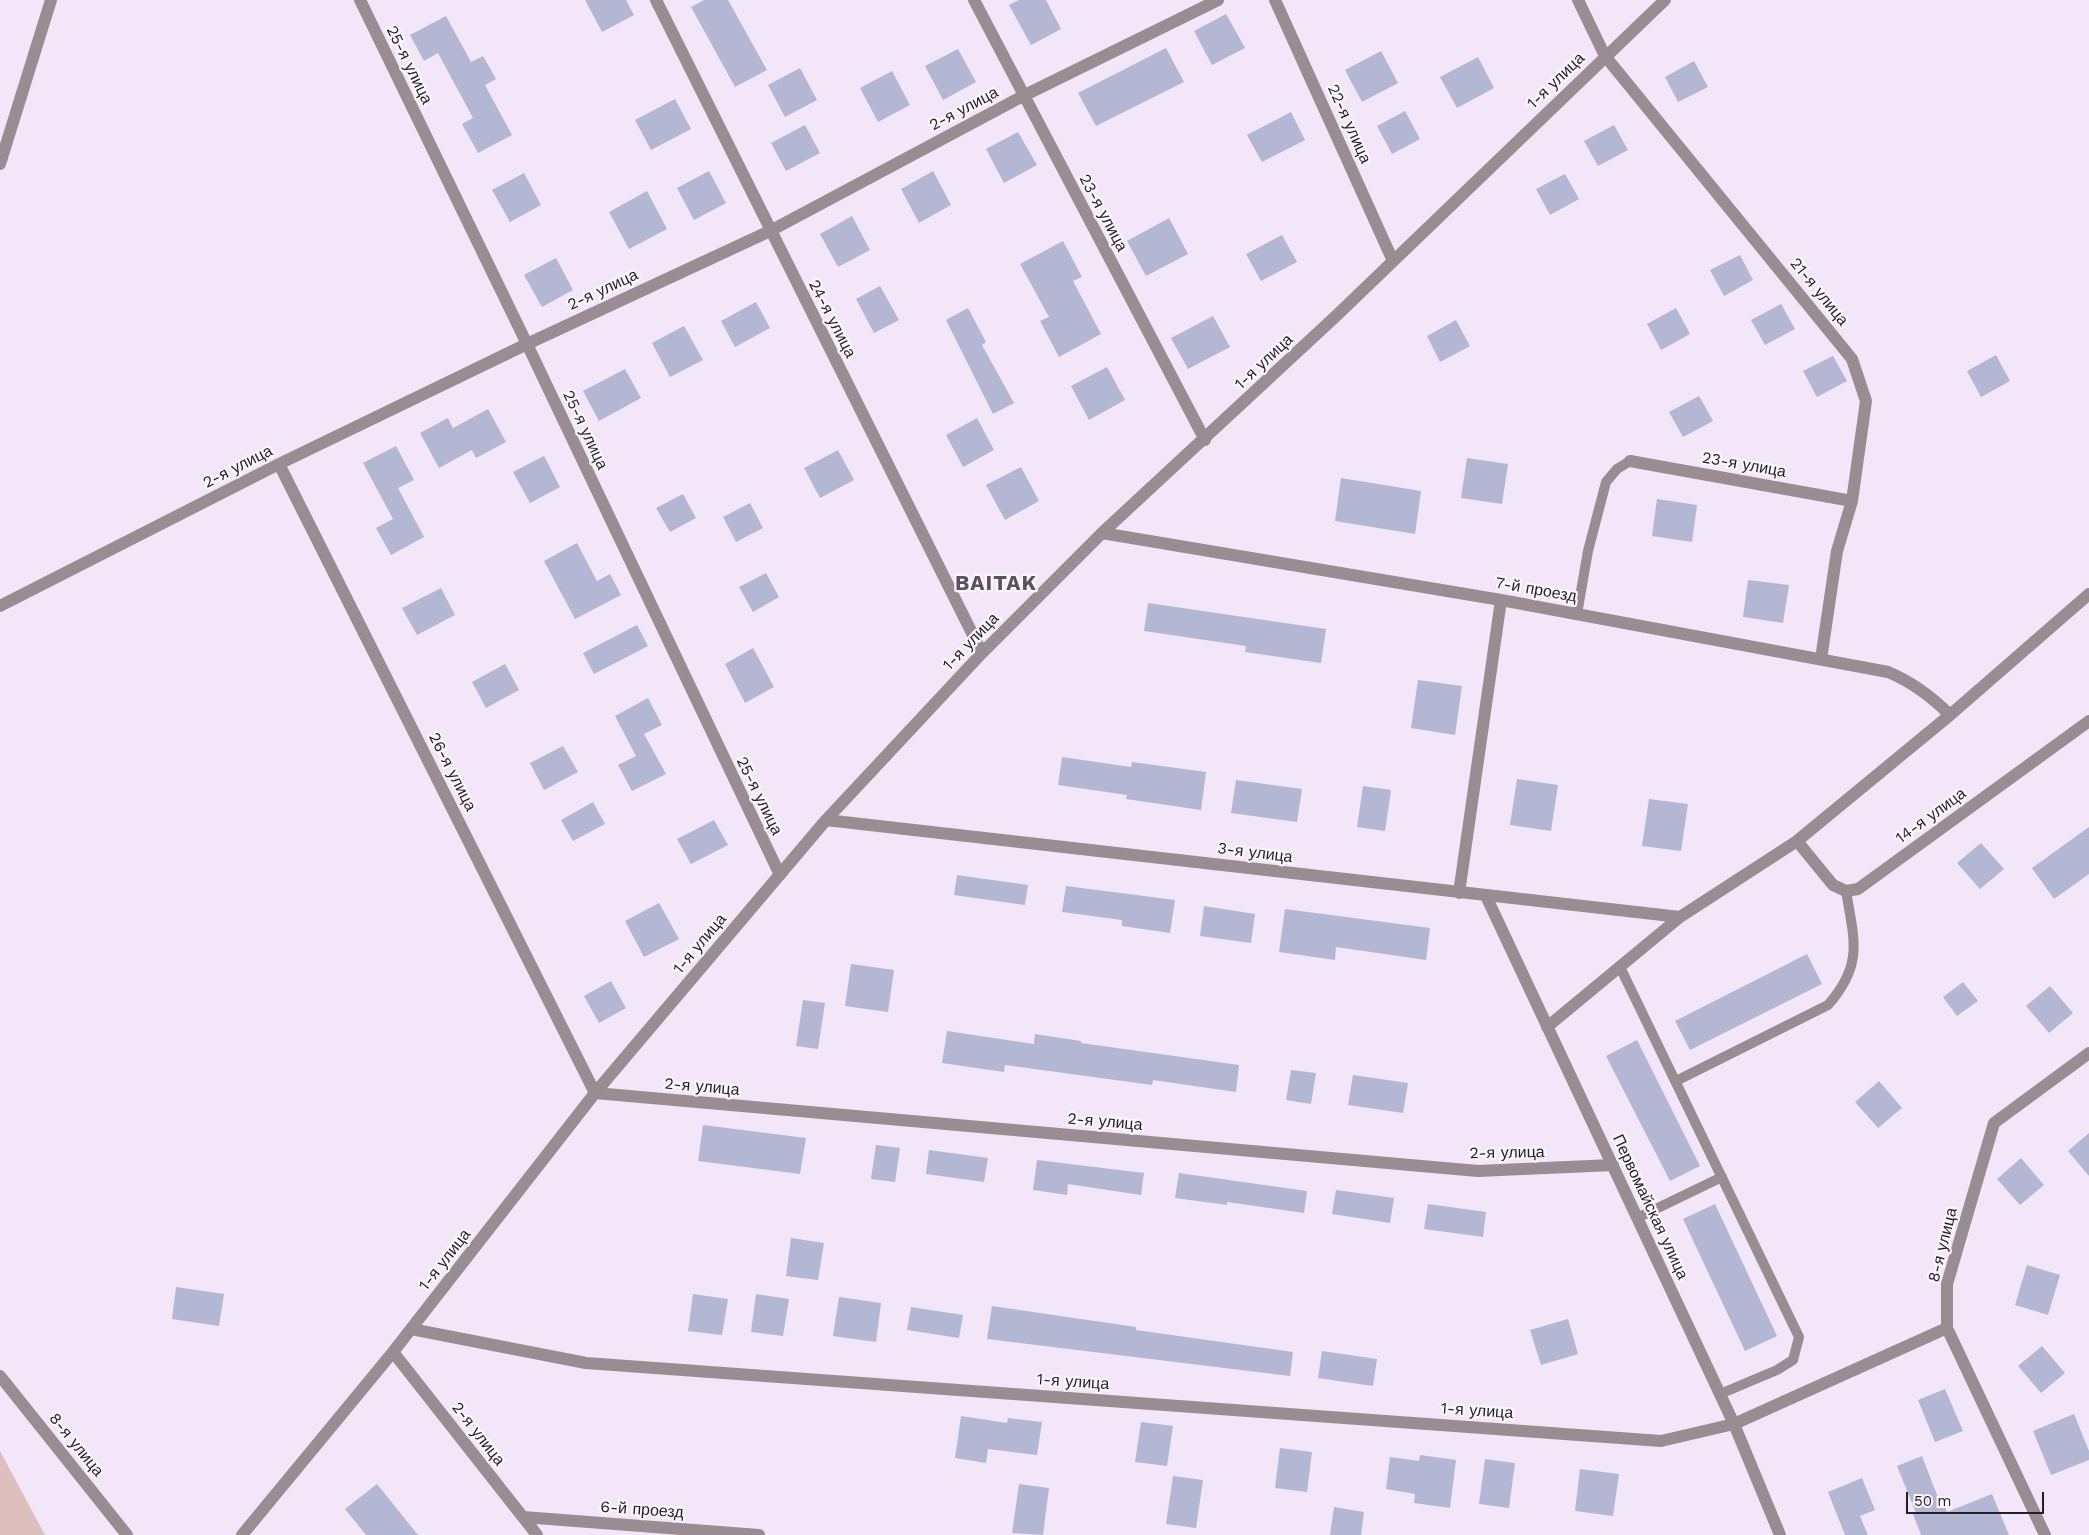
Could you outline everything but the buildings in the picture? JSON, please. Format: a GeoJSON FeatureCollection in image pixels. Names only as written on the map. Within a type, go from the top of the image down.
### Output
{"type":"FeatureCollection","features":[{"type":"Feature","properties":{"kind":"street"},"geometry":{"type":"LineString","coordinates":[[0,164],[51,0]]}},
{"type":"Feature","properties":{"kind":"street","name":"25-я улица"},"geometry":{"type":"LineString","coordinates":[[360,0],[527,344],[780,875]]}},
{"type":"Feature","properties":{"kind":"street","name":"24-я улица"},"geometry":{"type":"LineString","coordinates":[[656,0],[982,652]]}},
{"type":"Feature","properties":{"kind":"street","name":"23-я улица"},"geometry":{"type":"LineString","coordinates":[[974,0],[1205,440]]}},
{"type":"Feature","properties":{"kind":"street","name":"2-я улица"},"geometry":{"type":"LineString","coordinates":[[0,606],[279,464],[527,344],[770,231],[1023,96],[1218,0]]}},
{"type":"Feature","properties":{"kind":"street","name":"22-я улица"},"geometry":{"type":"LineString","coordinates":[[1275,0],[1393,261]]}},
{"type":"Feature","properties":{"kind":"street","name":"21-я улица"},"geometry":{"type":"LineString","coordinates":[[1578,0],[1605,56],[1852,359],[1866,401],[1852,501],[1837,551],[1822,659]]}},
{"type":"Feature","properties":{"kind":"street","name":"1-я улица"},"geometry":{"type":"LineString","coordinates":[[242,1535],[393,1352],[595,1094],[826,820],[982,652],[1102,534],[1205,440],[1665,0]]}},
{"type":"Feature","properties":{"kind":"street","name":"23-я улица"},"geometry":{"type":"LineString","coordinates":[[1630,461],[1852,501]]}},
{"type":"Feature","properties":{"kind":"street","name":"26-я улица"},"geometry":{"type":"LineString","coordinates":[[279,464],[595,1094]]}},
{"type":"Feature","properties":{"kind":"street","name":"7-й проезд"},"geometry":{"type":"LineString","coordinates":[[1102,534],[1501,600],[1822,659],[1895,675],[1909,681],[1932,698],[1950,715]]}},
{"type":"Feature","properties":{"kind":"street"},"geometry":{"type":"LineString","coordinates":[[1547,1027],[1680,917],[1798,841],[1950,715],[2089,594]]}},
{"type":"Feature","properties":{"kind":"street"},"geometry":{"type":"LineString","coordinates":[[1460,893],[1501,600]]}},
{"type":"Feature","properties":{"kind":"street","name":"14-я улица"},"geometry":{"type":"LineString","coordinates":[[1846,890],[1858,889],[2089,722]]}},
{"type":"Feature","properties":{"kind":"street","name":"3-я улица"},"geometry":{"type":"LineString","coordinates":[[826,820],[1680,917]]}},
{"type":"Feature","properties":{"kind":"street"},"geometry":{"type":"LineString","coordinates":[[1798,841],[1833,885],[1846,890]]}},
{"type":"Feature","properties":{"kind":"street","name":"Первомайская улица"},"geometry":{"type":"LineString","coordinates":[[1486,896],[1734,1424],[1780,1535]]}},
{"type":"Feature","properties":{"kind":"street","name":"8-я улица"},"geometry":{"type":"LineString","coordinates":[[2045,1535],[1947,1328],[1947,1284],[1994,1123],[2089,1053]]}},
{"type":"Feature","properties":{"kind":"street","name":"2-я улица"},"geometry":{"type":"LineString","coordinates":[[595,1094],[1478,1172],[1613,1165]]}},
{"type":"Feature","properties":{"kind":"street","name":"1-я улица"},"geometry":{"type":"LineString","coordinates":[[411,1329],[586,1363],[1661,1441],[1734,1424],[1947,1328]]}},
{"type":"Feature","properties":{"kind":"street","name":"2-я улица"},"geometry":{"type":"LineString","coordinates":[[393,1352],[537,1535]]}},
{"type":"Feature","properties":{"kind":"street","name":"8-я улица"},"geometry":{"type":"LineString","coordinates":[[0,1376],[127,1535]]}},
{"type":"Feature","properties":{"kind":"street","name":"6-й проезд"},"geometry":{"type":"LineString","coordinates":[[523,1517],[760,1535]]}},
{"type":"Feature","properties":{"kind":"lane"},"geometry":{"type":"LineString","coordinates":[[1577,614],[1588,551],[1606,482],[1617,469],[1630,461]]}},
{"type":"Feature","properties":{"kind":"lane"},"geometry":{"type":"LineString","coordinates":[[1676,1081],[1828,1005],[1842,988],[1853,967],[1854,938],[1846,890]]}},
{"type":"Feature","properties":{"kind":"lane"},"geometry":{"type":"LineString","coordinates":[[1620,967],[1799,1337],[1793,1360],[1778,1370],[1720,1394]]}},
{"type":"Feature","properties":{"kind":"lane"},"geometry":{"type":"LineString","coordinates":[[1638,1218],[1722,1177]]}},
{"type":"Feature","properties":{"kind":"shaded area"},"geometry":{"type":"Polygon","coordinates":[[[0,1451],[45,1535],[0,1535],[0,1451]]]}},
{"type":"Feature","properties":{"kind":"district","name":"BAITAK"},"geometry":{"type":"Point","coordinates":[996,584]}}]}
